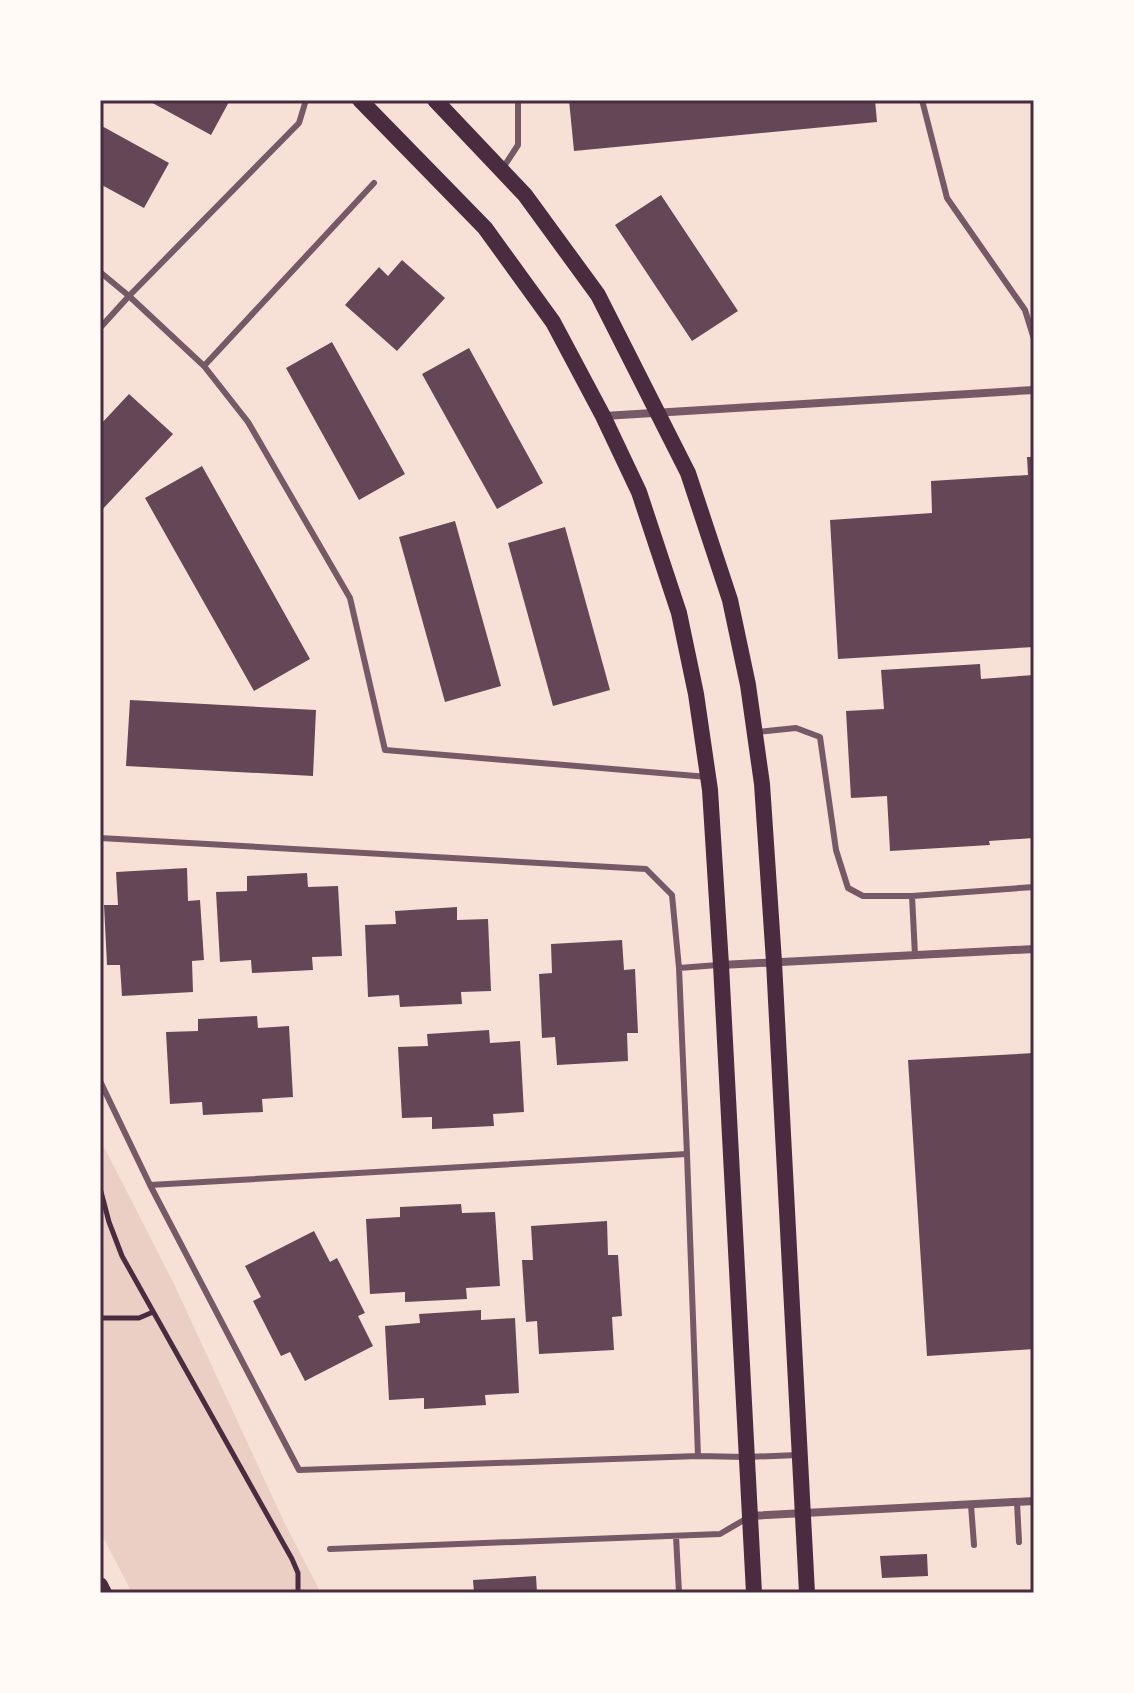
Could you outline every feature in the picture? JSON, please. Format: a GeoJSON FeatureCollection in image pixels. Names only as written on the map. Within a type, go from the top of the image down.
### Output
{"type":"FeatureCollection","features":[{"type":"Feature","properties":{"kind":"main road"},"geometry":{"type":"LineString","coordinates":[[360,100],[485,228],[553,322],[639,492],[679,613],[696,694],[708,777],[754,1593]]}},
{"type":"Feature","properties":{"kind":"main road"},"geometry":{"type":"LineString","coordinates":[[435,100],[525,195],[598,295],[688,473],[730,600],[748,685],[762,784],[807,1593]]}},
{"type":"Feature","properties":{"kind":"main road"},"geometry":{"type":"LineString","coordinates":[[100,1585],[104,1593]]}},
{"type":"Feature","properties":{"kind":"street"},"geometry":{"type":"LineString","coordinates":[[603,416],[1034,390]]}},
{"type":"Feature","properties":{"kind":"street"},"geometry":{"type":"LineString","coordinates":[[721,965],[1034,949]]}},
{"type":"Feature","properties":{"kind":"street"},"geometry":{"type":"LineString","coordinates":[[749,1516],[1034,1501]]}},
{"type":"Feature","properties":{"kind":"lane"},"geometry":{"type":"LineString","coordinates":[[100,328],[299,123],[306,100]]}},
{"type":"Feature","properties":{"kind":"lane"},"geometry":{"type":"LineString","coordinates":[[501,169],[518,145],[518,100]]}},
{"type":"Feature","properties":{"kind":"lane"},"geometry":{"type":"LineString","coordinates":[[922,100],[947,198],[1025,310],[1034,339]]}},
{"type":"Feature","properties":{"kind":"lane"},"geometry":{"type":"LineString","coordinates":[[204,366],[374,183]]}},
{"type":"Feature","properties":{"kind":"lane"},"geometry":{"type":"LineString","coordinates":[[100,272],[204,366],[248,422],[350,598],[385,750],[708,777]]}},
{"type":"Feature","properties":{"kind":"lane"},"geometry":{"type":"LineString","coordinates":[[754,732],[796,728],[820,737],[836,850],[848,888],[863,896],[912,896],[1034,887]]}},
{"type":"Feature","properties":{"kind":"lane"},"geometry":{"type":"LineString","coordinates":[[100,838],[646,869],[672,895],[679,968],[698,1456]]}},
{"type":"Feature","properties":{"kind":"lane"},"geometry":{"type":"LineString","coordinates":[[912,896],[915,955]]}},
{"type":"Feature","properties":{"kind":"lane"},"geometry":{"type":"LineString","coordinates":[[679,968],[721,965]]}},
{"type":"Feature","properties":{"kind":"lane"},"geometry":{"type":"LineString","coordinates":[[100,1081],[150,1185],[299,1470],[799,1455]]}},
{"type":"Feature","properties":{"kind":"lane"},"geometry":{"type":"LineString","coordinates":[[150,1185],[687,1154]]}},
{"type":"Feature","properties":{"kind":"lane"},"geometry":{"type":"LineString","coordinates":[[1017,1502],[1019,1542]]}},
{"type":"Feature","properties":{"kind":"lane"},"geometry":{"type":"LineString","coordinates":[[971,1505],[974,1545]]}},
{"type":"Feature","properties":{"kind":"lane"},"geometry":{"type":"LineString","coordinates":[[330,1549],[720,1534],[749,1516]]}},
{"type":"Feature","properties":{"kind":"lane"},"geometry":{"type":"LineString","coordinates":[[676,1536],[679,1593]]}},
{"type":"Feature","properties":{"kind":"path"},"geometry":{"type":"LineString","coordinates":[[100,1188],[122,1256],[292,1559],[298,1573],[298,1593]]}},
{"type":"Feature","properties":{"kind":"path"},"geometry":{"type":"LineString","coordinates":[[100,1318],[139,1318],[153,1312]]}},
{"type":"Feature","properties":{"kind":"shaded area"},"geometry":{"type":"Polygon","coordinates":[[[100,1139],[174,1284],[285,1524],[321,1593],[132,1593],[100,1531],[100,1139]]]}},
{"type":"Feature","properties":{"kind":"building"},"geometry":{"type":"Polygon","coordinates":[[[147,100],[230,100],[211,135],[147,100]]]}},
{"type":"Feature","properties":{"kind":"building"},"geometry":{"type":"Polygon","coordinates":[[[569,100],[875,100],[877,122],[574,151],[569,100]]]}},
{"type":"Feature","properties":{"kind":"building"},"geometry":{"type":"Polygon","coordinates":[[[100,125],[169,163],[144,208],[100,184],[100,125]]]}},
{"type":"Feature","properties":{"kind":"building"},"geometry":{"type":"Polygon","coordinates":[[[661,195],[738,311],[692,341],[615,225],[661,195]]]}},
{"type":"Feature","properties":{"kind":"building"},"geometry":{"type":"Polygon","coordinates":[[[402,260],[445,298],[397,351],[345,305],[379,267],[388,276],[402,260]]]}},
{"type":"Feature","properties":{"kind":"building"},"geometry":{"type":"Polygon","coordinates":[[[332,342],[405,474],[359,500],[286,368],[332,342]]]}},
{"type":"Feature","properties":{"kind":"building"},"geometry":{"type":"Polygon","coordinates":[[[469,348],[543,483],[497,509],[422,374],[469,348]]]}},
{"type":"Feature","properties":{"kind":"building"},"geometry":{"type":"Polygon","coordinates":[[[129,394],[173,434],[100,512],[100,425],[129,394]]]}},
{"type":"Feature","properties":{"kind":"building"},"geometry":{"type":"Polygon","coordinates":[[[1027,457],[1034,457],[1034,647],[838,659],[830,520],[932,513],[931,481],[1028,475],[1027,457]]]}},
{"type":"Feature","properties":{"kind":"building"},"geometry":{"type":"Polygon","coordinates":[[[202,466],[310,659],[254,691],[145,498],[202,466]]]}},
{"type":"Feature","properties":{"kind":"building"},"geometry":{"type":"Polygon","coordinates":[[[455,521],[501,686],[445,702],[399,537],[455,521]]]}},
{"type":"Feature","properties":{"kind":"building"},"geometry":{"type":"Polygon","coordinates":[[[565,527],[610,690],[553,706],[508,543],[565,527]]]}},
{"type":"Feature","properties":{"kind":"building"},"geometry":{"type":"Polygon","coordinates":[[[980,664],[981,679],[1034,675],[1034,838],[989,841],[990,845],[890,851],[887,796],[851,798],[846,711],[884,709],[881,670],[980,664]]]}},
{"type":"Feature","properties":{"kind":"building"},"geometry":{"type":"Polygon","coordinates":[[[130,700],[316,710],[313,776],[126,766],[130,700]]]}},
{"type":"Feature","properties":{"kind":"building"},"geometry":{"type":"Polygon","coordinates":[[[187,868],[188,901],[200,900],[204,960],[192,961],[193,992],[122,996],[120,965],[107,965],[104,905],[118,905],[116,872],[187,868]]]}},
{"type":"Feature","properties":{"kind":"building"},"geometry":{"type":"Polygon","coordinates":[[[307,873],[308,887],[338,886],[342,956],[312,957],[313,970],[252,973],[251,960],[220,962],[216,892],[247,891],[247,876],[307,873]]]}},
{"type":"Feature","properties":{"kind":"building"},"geometry":{"type":"Polygon","coordinates":[[[457,907],[457,920],[488,919],[491,991],[461,992],[462,1004],[400,1007],[399,995],[368,997],[365,925],[396,924],[395,911],[457,907]]]}},
{"type":"Feature","properties":{"kind":"building"},"geometry":{"type":"Polygon","coordinates":[[[622,940],[624,970],[635,969],[638,1033],[627,1033],[628,1061],[557,1065],[555,1037],[542,1038],[539,974],[552,973],[551,944],[622,940]]]}},
{"type":"Feature","properties":{"kind":"building"},"geometry":{"type":"Polygon","coordinates":[[[257,1016],[258,1028],[289,1026],[293,1097],[262,1099],[263,1112],[203,1115],[202,1102],[170,1104],[166,1032],[198,1031],[198,1019],[257,1016]]]}},
{"type":"Feature","properties":{"kind":"building"},"geometry":{"type":"Polygon","coordinates":[[[489,1030],[490,1043],[520,1041],[524,1112],[493,1114],[494,1126],[432,1129],[432,1117],[402,1118],[398,1047],[428,1046],[427,1034],[489,1030]]]}},
{"type":"Feature","properties":{"kind":"building"},"geometry":{"type":"Polygon","coordinates":[[[1034,1053],[1034,1349],[927,1356],[908,1060],[1034,1053]]]}},
{"type":"Feature","properties":{"kind":"building"},"geometry":{"type":"Polygon","coordinates":[[[461,1204],[462,1213],[495,1212],[500,1286],[466,1288],[467,1299],[405,1302],[405,1292],[370,1294],[366,1219],[400,1217],[400,1207],[461,1204]]]}},
{"type":"Feature","properties":{"kind":"building"},"geometry":{"type":"Polygon","coordinates":[[[607,1221],[608,1255],[618,1255],[622,1316],[612,1317],[614,1350],[539,1354],[537,1321],[526,1322],[522,1260],[533,1260],[531,1226],[607,1221]]]}},
{"type":"Feature","properties":{"kind":"building"},"geometry":{"type":"Polygon","coordinates":[[[314,1231],[330,1262],[337,1258],[365,1313],[358,1316],[373,1346],[305,1381],[290,1352],[281,1356],[253,1301],[261,1297],[245,1266],[314,1231]]]}},
{"type":"Feature","properties":{"kind":"building"},"geometry":{"type":"Polygon","coordinates":[[[481,1310],[481,1320],[515,1318],[519,1393],[485,1395],[486,1405],[424,1409],[424,1398],[389,1400],[385,1326],[420,1323],[419,1314],[481,1310]]]}},
{"type":"Feature","properties":{"kind":"building"},"geometry":{"type":"Polygon","coordinates":[[[927,1554],[928,1576],[882,1578],[880,1556],[927,1554]]]}},
{"type":"Feature","properties":{"kind":"building"},"geometry":{"type":"Polygon","coordinates":[[[536,1576],[537,1593],[474,1593],[473,1580],[536,1576]]]}}]}
